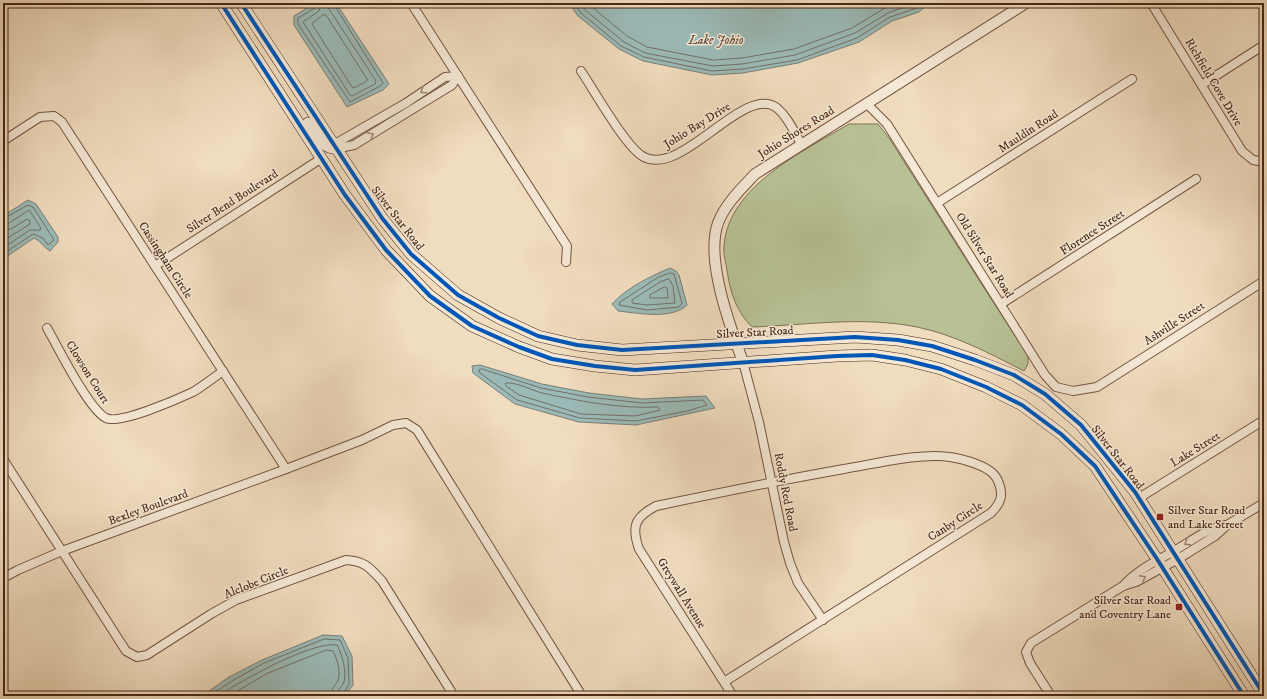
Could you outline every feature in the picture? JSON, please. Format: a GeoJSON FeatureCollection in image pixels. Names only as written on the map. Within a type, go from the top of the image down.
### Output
{"type":"FeatureCollection","features":[{"type":"Feature","properties":{"kind":"main road","name":"Silver Star Road"},"geometry":{"type":"LineString","coordinates":[[221,3],[345,195],[386,250],[430,296],[472,326],[519,347],[552,359],[595,366],[635,370],[872,355],[904,360],[941,369],[986,387],[1022,405],[1061,434],[1095,466],[1160,564],[1244,696]]}},
{"type":"Feature","properties":{"kind":"main road","name":"Silver Star Road"},"geometry":{"type":"LineString","coordinates":[[241,3],[334,147],[382,218],[411,254],[458,295],[499,318],[538,336],[577,345],[622,350],[855,337],[898,340],[932,346],[1014,375],[1045,394],[1081,425],[1107,455],[1138,498],[1264,695]]}},
{"type":"Feature","properties":{"kind":"main road"},"geometry":{"type":"LineString","coordinates":[[259,61],[267,59],[323,144],[328,148],[334,147]]}},
{"type":"Feature","properties":{"kind":"main road"},"geometry":{"type":"LineString","coordinates":[[322,158],[336,163],[341,168],[375,219],[396,245],[411,254]]}},
{"type":"Feature","properties":{"kind":"street"},"geometry":{"type":"LineString","coordinates":[[411,3],[567,246],[566,262]]}},
{"type":"Feature","properties":{"kind":"street","name":"Johio Shores Road"},"geometry":{"type":"LineString","coordinates":[[743,362],[736,344],[718,280],[714,252],[718,223],[735,196],[755,174],[800,144],[867,104],[1026,3]]}},
{"type":"Feature","properties":{"kind":"street","name":"Richfield Cove Drive"},"geometry":{"type":"LineString","coordinates":[[1151,3],[1203,84],[1242,151],[1253,160],[1264,162]]}},
{"type":"Feature","properties":{"kind":"street"},"geometry":{"type":"LineString","coordinates":[[1203,84],[1264,45]]}},
{"type":"Feature","properties":{"kind":"street","name":"Johio Bay Drive"},"geometry":{"type":"LineString","coordinates":[[581,71],[629,144],[644,157],[661,160],[677,155],[748,107],[763,103],[776,107],[781,112],[800,144]]}},
{"type":"Feature","properties":{"kind":"street"},"geometry":{"type":"LineString","coordinates":[[334,147],[445,77],[458,76]]}},
{"type":"Feature","properties":{"kind":"street"},"geometry":{"type":"LineString","coordinates":[[334,147],[354,145],[452,86],[458,76]]}},
{"type":"Feature","properties":{"kind":"street","name":"Mauldin Road"},"geometry":{"type":"LineString","coordinates":[[938,203],[1132,79]]}},
{"type":"Feature","properties":{"kind":"street","name":"Old Silver Star Road"},"geometry":{"type":"LineString","coordinates":[[867,104],[887,124],[1044,374],[1056,387],[1073,391],[1097,387]]}},
{"type":"Feature","properties":{"kind":"street"},"geometry":{"type":"LineString","coordinates":[[395,109],[400,117]]}},
{"type":"Feature","properties":{"kind":"street","name":"Cassingham Circle"},"geometry":{"type":"LineString","coordinates":[[3,141],[40,117],[54,116],[62,122],[286,470]]}},
{"type":"Feature","properties":{"kind":"street","name":"Silver Bend Boulevard"},"geometry":{"type":"LineString","coordinates":[[156,266],[322,158]]}},
{"type":"Feature","properties":{"kind":"street","name":"Florence Street"},"geometry":{"type":"LineString","coordinates":[[1001,304],[1196,179]]}},
{"type":"Feature","properties":{"kind":"street","name":"Ashville Street"},"geometry":{"type":"LineString","coordinates":[[1097,387],[1264,281]]}},
{"type":"Feature","properties":{"kind":"street","name":"Clowson Court"},"geometry":{"type":"LineString","coordinates":[[47,328],[93,408],[106,419],[121,419],[170,402],[194,391],[223,371]]}},
{"type":"Feature","properties":{"kind":"street","name":"Roddy Red Road"},"geometry":{"type":"LineString","coordinates":[[743,362],[759,422],[784,542],[790,563],[798,583],[823,620]]}},
{"type":"Feature","properties":{"kind":"street","name":"Lake Street"},"geometry":{"type":"LineString","coordinates":[[1138,498],[1264,420]]}},
{"type":"Feature","properties":{"kind":"street"},"geometry":{"type":"LineString","coordinates":[[286,470],[362,440],[393,424],[406,422],[417,430],[582,696]]}},
{"type":"Feature","properties":{"kind":"street","name":"Canby Circle"},"geometry":{"type":"LineString","coordinates":[[656,506],[772,482],[907,458],[937,456],[962,459],[988,469],[998,480],[1002,494],[1000,505],[991,514],[724,682]]}},
{"type":"Feature","properties":{"kind":"street"},"geometry":{"type":"LineString","coordinates":[[3,459],[62,550]]}},
{"type":"Feature","properties":{"kind":"street","name":"Bexley Boulevard"},"geometry":{"type":"LineString","coordinates":[[3,578],[62,550],[286,470]]}},
{"type":"Feature","properties":{"kind":"street"},"geometry":{"type":"LineString","coordinates":[[1051,696],[1030,663],[1026,652],[1031,644],[1123,586],[1132,576],[1160,564],[1215,536],[1227,525],[1264,503]]}},
{"type":"Feature","properties":{"kind":"street","name":"Greywall Avenue"},"geometry":{"type":"LineString","coordinates":[[656,506],[644,512],[637,520],[634,535],[639,548],[733,696]]}},
{"type":"Feature","properties":{"kind":"street","name":"Alclobe Circle"},"geometry":{"type":"LineString","coordinates":[[62,550],[126,651],[137,657],[148,655],[211,614],[236,600],[346,560],[359,561],[371,568],[382,581],[454,696]]}},
{"type":"Feature","properties":{"kind":"green space"},"geometry":{"type":"Polygon","coordinates":[[[849,124],[878,124],[889,138],[1028,355],[1028,364],[1024,371],[985,351],[931,330],[917,327],[876,322],[834,322],[752,327],[746,321],[738,308],[730,286],[724,249],[729,225],[739,205],[753,188],[771,173],[811,146],[849,124]]]}},
{"type":"Feature","properties":{"kind":"water"},"geometry":{"type":"Polygon","coordinates":[[[315,3],[336,3],[389,84],[383,90],[347,107],[294,25],[294,16],[315,3]]]}},
{"type":"Feature","properties":{"kind":"water","name":"Lake Johio"},"geometry":{"type":"Polygon","coordinates":[[[569,3],[929,3],[919,12],[892,21],[859,42],[798,63],[743,73],[712,75],[643,61],[619,49],[578,16],[569,3]]]}},
{"type":"Feature","properties":{"kind":"water"},"geometry":{"type":"Polygon","coordinates":[[[28,200],[36,204],[58,237],[58,242],[50,251],[34,238],[3,259],[3,216],[28,200]]]}},
{"type":"Feature","properties":{"kind":"water"},"geometry":{"type":"Polygon","coordinates":[[[670,268],[676,271],[679,275],[687,305],[681,310],[664,314],[644,314],[618,311],[612,304],[631,288],[670,268]]]}},
{"type":"Feature","properties":{"kind":"water"},"geometry":{"type":"Polygon","coordinates":[[[480,365],[542,384],[589,393],[642,399],[706,396],[715,408],[636,425],[579,422],[515,404],[473,373],[472,366],[480,365]]]}},
{"type":"Feature","properties":{"kind":"water"},"geometry":{"type":"Polygon","coordinates":[[[323,635],[342,636],[352,656],[353,685],[345,696],[202,696],[229,677],[262,660],[323,635]]]}},
{"type":"Feature","properties":{"kind":"cycle path"},"geometry":{"type":"LineString","coordinates":[[221,3],[345,195],[386,250],[430,296],[472,326],[519,347],[552,359],[595,366],[635,370],[837,356],[872,355],[905,360],[941,369],[986,387],[1022,405],[1061,434],[1095,466],[1157,559],[1244,696]]}},
{"type":"Feature","properties":{"kind":"cycle path"},"geometry":{"type":"LineString","coordinates":[[241,3],[382,218],[411,254],[458,295],[499,318],[538,336],[577,345],[622,350],[855,337],[898,340],[932,346],[975,360],[1014,375],[1045,394],[1081,425],[1135,492],[1264,695]]}},
{"type":"Feature","properties":{"kind":"place","name":"Silver Star Road and Lake Street"},"geometry":{"type":"Point","coordinates":[1160,517]}},
{"type":"Feature","properties":{"kind":"place","name":"Silver Star Road and Coventry Lane"},"geometry":{"type":"Point","coordinates":[1179,607]}}]}
